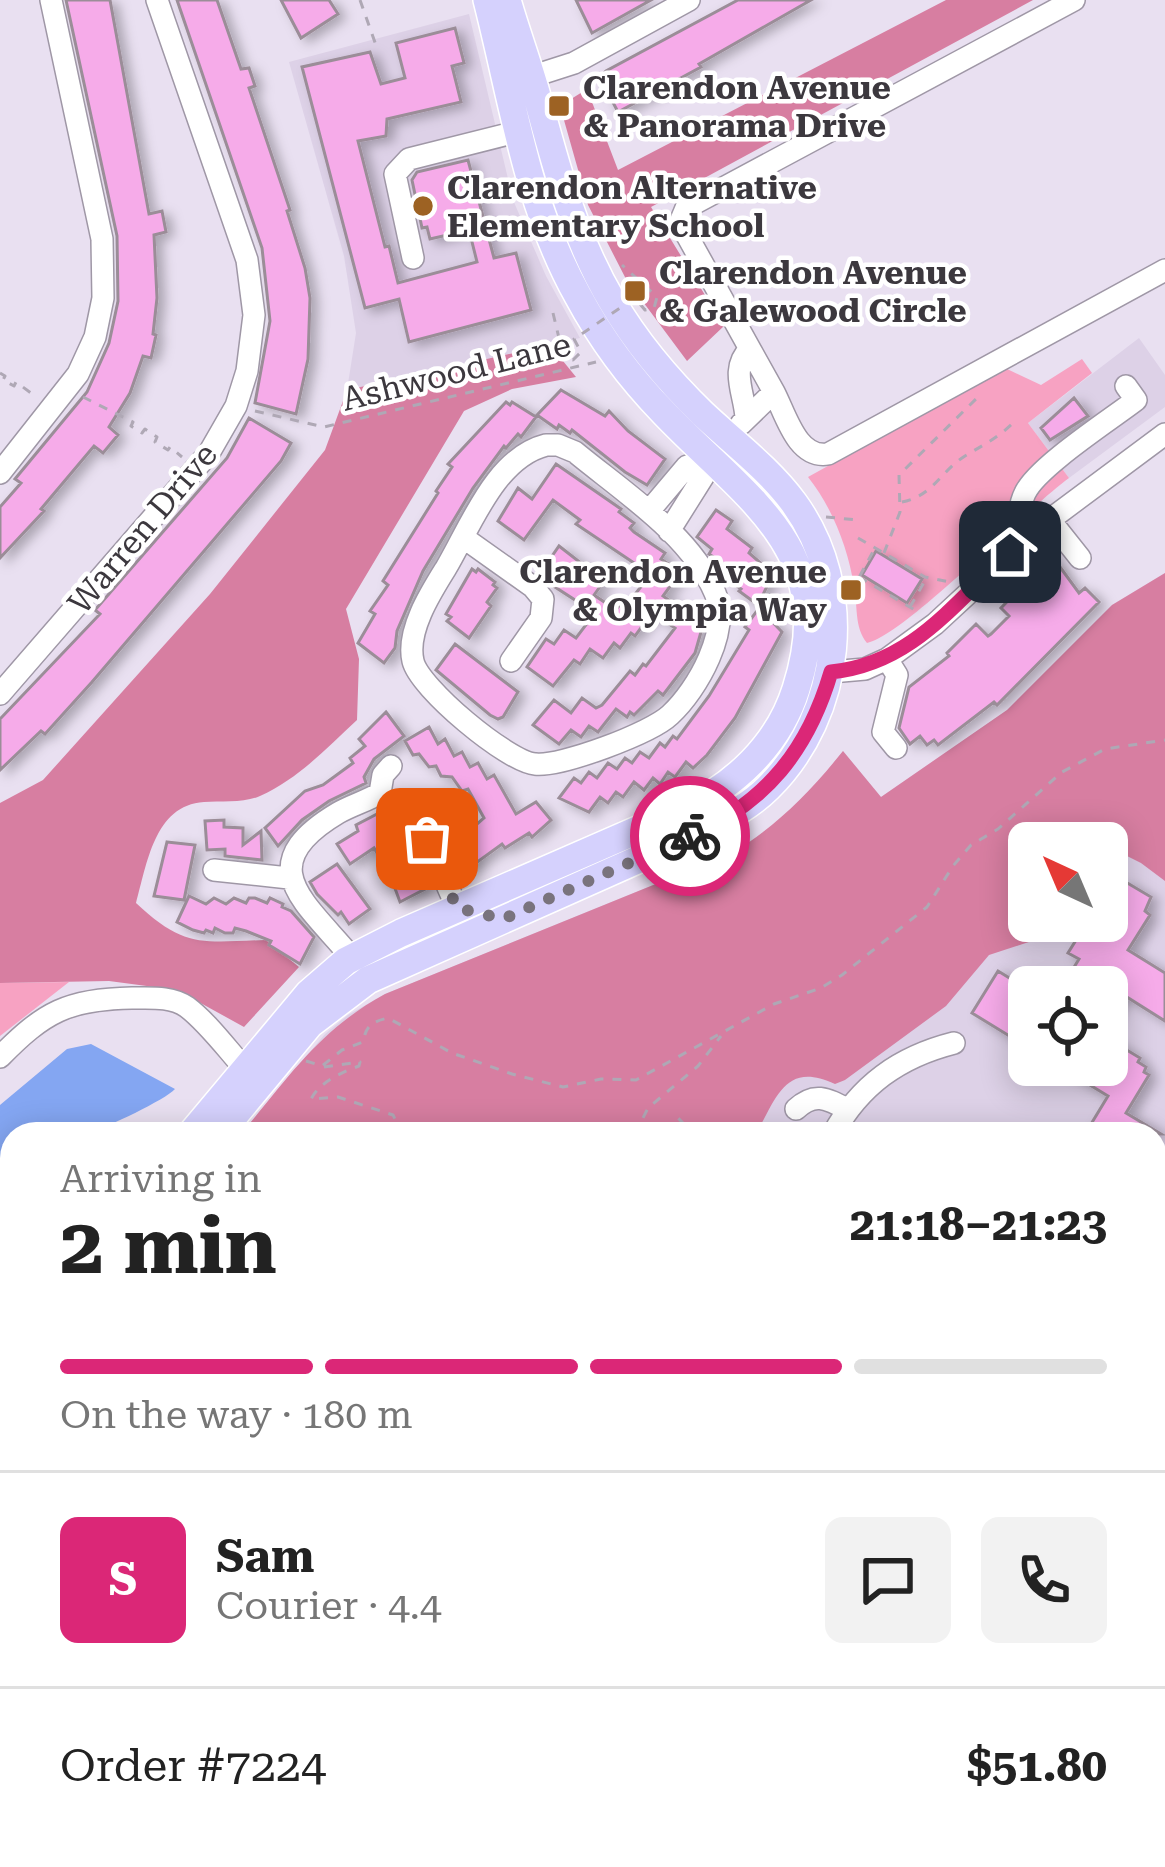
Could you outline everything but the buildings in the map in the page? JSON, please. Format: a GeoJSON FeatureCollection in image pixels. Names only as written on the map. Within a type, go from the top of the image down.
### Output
{"type":"FeatureCollection","features":[{"type":"Feature","properties":{"kind":"main road"},"geometry":{"type":"LineString","coordinates":[[487,0],[598,276],[643,346],[700,411],[712,441],[729,439]]}},
{"type":"Feature","properties":{"kind":"main road"},"geometry":{"type":"LineString","coordinates":[[229,1122],[310,1024],[368,980],[739,811],[770,787],[796,751],[815,718],[831,672],[833,613],[823,558],[798,508],[729,439],[665,415],[618,359],[578,297],[554,248],[517,132],[519,81],[507,0]]}},
{"type":"Feature","properties":{"kind":"main road"},"geometry":{"type":"LineString","coordinates":[[729,439],[759,504],[786,542],[801,582],[806,636],[798,683],[786,713]]}},
{"type":"Feature","properties":{"kind":"main road"},"geometry":{"type":"LineString","coordinates":[[806,636],[831,672]]}},
{"type":"Feature","properties":{"kind":"main road"},"geometry":{"type":"LineString","coordinates":[[201,1122],[315,987],[352,958],[704,800],[749,766],[786,713],[831,672]]}},
{"type":"Feature","properties":{"kind":"main road"},"geometry":{"type":"LineString","coordinates":[[457,908],[503,919]]}},
{"type":"Feature","properties":{"kind":"main road"},"geometry":{"type":"LineString","coordinates":[[435,948],[457,908]]}},
{"type":"Feature","properties":{"kind":"street"},"geometry":{"type":"LineString","coordinates":[[0,472],[62,397],[94,337],[103,298],[104,259],[51,0]]}},
{"type":"Feature","properties":{"kind":"street","name":"Warren Drive"},"geometry":{"type":"LineString","coordinates":[[0,694],[198,467],[236,406],[251,353],[250,278],[158,0]]}},
{"type":"Feature","properties":{"kind":"street"},"geometry":{"type":"LineString","coordinates":[[519,81],[574,63],[689,0]]}},
{"type":"Feature","properties":{"kind":"street"},"geometry":{"type":"LineString","coordinates":[[1074,0],[686,208],[681,220],[684,230],[804,449],[814,456],[823,456],[1165,270]]}},
{"type":"Feature","properties":{"kind":"street"},"geometry":{"type":"LineString","coordinates":[[413,258],[395,174],[409,159],[517,132]]}},
{"type":"Feature","properties":{"kind":"street"},"geometry":{"type":"LineString","coordinates":[[649,511],[687,466],[729,439],[742,356],[750,349]]}},
{"type":"Feature","properties":{"kind":"street"},"geometry":{"type":"LineString","coordinates":[[1023,541],[1019,514],[1025,493],[1038,476],[1136,400],[1126,386]]}},
{"type":"Feature","properties":{"kind":"street"},"geometry":{"type":"LineString","coordinates":[[669,531],[729,439],[774,392]]}},
{"type":"Feature","properties":{"kind":"street"},"geometry":{"type":"LineString","coordinates":[[831,672],[865,668],[887,659],[934,624],[1049,519],[1165,434]]}},
{"type":"Feature","properties":{"kind":"street"},"geometry":{"type":"LineString","coordinates":[[559,445],[575,452],[649,511],[709,581],[720,605],[720,632],[709,657],[663,721],[540,765],[511,757],[426,684],[415,666],[412,647],[422,615],[509,465],[528,451],[559,445]]}},
{"type":"Feature","properties":{"kind":"street"},"geometry":{"type":"LineString","coordinates":[[1049,519],[1080,558]]}},
{"type":"Feature","properties":{"kind":"street"},"geometry":{"type":"LineString","coordinates":[[464,538],[536,589],[543,599],[541,618],[511,662]]}},
{"type":"Feature","properties":{"kind":"street"},"geometry":{"type":"LineString","coordinates":[[887,659],[897,675],[883,732],[896,748]]}},
{"type":"Feature","properties":{"kind":"street"},"geometry":{"type":"LineString","coordinates":[[289,878],[292,858],[308,837],[338,814],[380,793],[381,781],[392,766]]}},
{"type":"Feature","properties":{"kind":"street"},"geometry":{"type":"LineString","coordinates":[[427,839],[457,908]]}},
{"type":"Feature","properties":{"kind":"street"},"geometry":{"type":"LineString","coordinates":[[214,870],[289,878],[352,958]]}},
{"type":"Feature","properties":{"kind":"street"},"geometry":{"type":"LineString","coordinates":[[0,1057],[47,1015],[68,1004],[160,998],[184,1005],[245,1069]]}},
{"type":"Feature","properties":{"kind":"street"},"geometry":{"type":"LineString","coordinates":[[840,1122],[884,1072],[954,1043]]}},
{"type":"Feature","properties":{"kind":"street"},"geometry":{"type":"LineString","coordinates":[[796,1109],[818,1096],[847,1109]]}},
{"type":"Feature","properties":{"kind":"path"},"geometry":{"type":"LineString","coordinates":[[360,0],[377,48]]}},
{"type":"Feature","properties":{"kind":"path"},"geometry":{"type":"LineString","coordinates":[[553,313],[563,355],[573,361],[580,352],[574,339],[635,298],[645,310],[654,308],[657,297],[622,265]]}},
{"type":"Feature","properties":{"kind":"path","name":"Ashwood Lane"},"geometry":{"type":"LineString","coordinates":[[236,406],[324,427],[618,359]]}},
{"type":"Feature","properties":{"kind":"path"},"geometry":{"type":"LineString","coordinates":[[0,374],[14,386],[16,382],[30,389],[28,393],[62,397],[133,422],[131,426],[158,437],[155,442],[182,456],[184,462]]}},
{"type":"Feature","properties":{"kind":"path"},"geometry":{"type":"LineString","coordinates":[[884,553],[898,522],[902,470],[987,388]]}},
{"type":"Feature","properties":{"kind":"path"},"geometry":{"type":"LineString","coordinates":[[900,502],[936,486],[961,460],[996,440],[1014,422]]}},
{"type":"Feature","properties":{"kind":"path"},"geometry":{"type":"LineString","coordinates":[[825,518],[858,520]]}},
{"type":"Feature","properties":{"kind":"path"},"geometry":{"type":"LineString","coordinates":[[858,538],[927,578],[951,583]]}},
{"type":"Feature","properties":{"kind":"path"},"geometry":{"type":"LineString","coordinates":[[850,594],[875,548]]}},
{"type":"Feature","properties":{"kind":"path"},"geometry":{"type":"LineString","coordinates":[[859,577],[913,608],[927,578]]}},
{"type":"Feature","properties":{"kind":"path"},"geometry":{"type":"LineString","coordinates":[[322,1066],[341,1050],[363,1042],[367,1027],[375,1021],[388,1018],[452,1053],[563,1087],[602,1079],[636,1079],[774,1004],[821,988],[875,950],[927,907],[971,845],[998,829],[1062,772],[1105,749],[1165,740]]}},
{"type":"Feature","properties":{"kind":"path"},"geometry":{"type":"LineString","coordinates":[[641,1122],[648,1108],[698,1066],[722,1034]]}},
{"type":"Feature","properties":{"kind":"path"},"geometry":{"type":"LineString","coordinates":[[280,1060],[322,1066],[359,1062],[358,1068],[345,1070],[316,1090],[311,1099],[338,1097],[393,1115],[395,1122]]}},
{"type":"Feature","properties":{"kind":"shaded area"},"geometry":{"type":"Polygon","coordinates":[[[946,0],[1033,0],[651,207],[724,326],[687,361],[626,279],[588,205],[560,106],[587,89],[618,170],[946,0]]]}},
{"type":"Feature","properties":{"kind":"shaded area","name":"Clarendon Alternative Elementary School"},"geometry":{"type":"Polygon","coordinates":[[[469,14],[513,200],[580,338],[347,390],[356,333],[344,256],[289,62],[469,14]]]}},
{"type":"Feature","properties":{"kind":"shaded area"},"geometry":{"type":"Polygon","coordinates":[[[1139,338],[1165,375],[1165,407],[1069,478],[1028,423],[1139,338]]]}},
{"type":"Feature","properties":{"kind":"shaded area"},"geometry":{"type":"Polygon","coordinates":[[[550,345],[576,377],[512,389],[464,411],[346,609],[359,659],[357,720],[274,789],[247,800],[187,806],[163,825],[155,839],[136,903],[168,928],[196,940],[266,940],[299,967],[244,1027],[177,990],[109,981],[0,983],[0,803],[43,780],[210,594],[325,450],[347,390],[550,345]]]}},
{"type":"Feature","properties":{"kind":"shaded area"},"geometry":{"type":"Polygon","coordinates":[[[1082,359],[1092,373],[1028,423],[1069,478],[908,619],[867,643],[858,623],[843,543],[808,477],[1005,368],[1041,385],[1082,359]]]}},
{"type":"Feature","properties":{"kind":"shaded area"},"geometry":{"type":"Polygon","coordinates":[[[1165,573],[1165,1122],[251,1122],[325,1034],[348,1015],[385,994],[732,853],[769,831],[813,789],[843,751],[881,797],[1007,710],[1112,605],[1165,573]]]}},
{"type":"Feature","properties":{"kind":"shaded area"},"geometry":{"type":"Polygon","coordinates":[[[1165,573],[1165,881],[1128,856],[1128,822],[1008,822],[1008,942],[1029,942],[989,955],[946,1006],[845,1080],[835,1084],[818,1078],[794,1080],[777,1095],[762,1122],[251,1122],[306,1056],[341,1023],[385,994],[732,853],[792,807],[843,751],[881,797],[1007,710],[1112,605],[1165,573]]]}},
{"type":"Feature","properties":{"kind":"shaded area"},"geometry":{"type":"Polygon","coordinates":[[[69,982],[0,1036],[0,983],[69,982]]]}},
{"type":"Feature","properties":{"kind":"water"},"geometry":{"type":"Polygon","coordinates":[[[91,1044],[175,1089],[114,1122],[0,1122],[0,1105],[67,1049],[91,1044]]]}},
{"type":"Feature","properties":{"kind":"way so far"},"geometry":{"type":"LineString","coordinates":[[427,839],[457,908],[503,919],[690,836]]}},
{"type":"Feature","properties":{"kind":"place","name":"Clarendon Avenue & Panorama Drive"},"geometry":{"type":"Point","coordinates":[559,106]}},
{"type":"Feature","properties":{"kind":"place","name":"Clarendon Alternative Elementary School"},"geometry":{"type":"Point","coordinates":[423,206]}},
{"type":"Feature","properties":{"kind":"place","name":"Clarendon Avenue & Galewood Circle"},"geometry":{"type":"Point","coordinates":[635,291]}},
{"type":"Feature","properties":{"kind":"place","name":"Clarendon Avenue & Olympia Way"},"geometry":{"type":"Point","coordinates":[851,590]}},
{"type":"Feature","properties":{"kind":"route"},"geometry":{"type":"LineString","coordinates":[[690,836],[739,811],[770,787],[815,718],[831,672],[865,668],[887,659],[934,624],[1010,552]]}}]}
